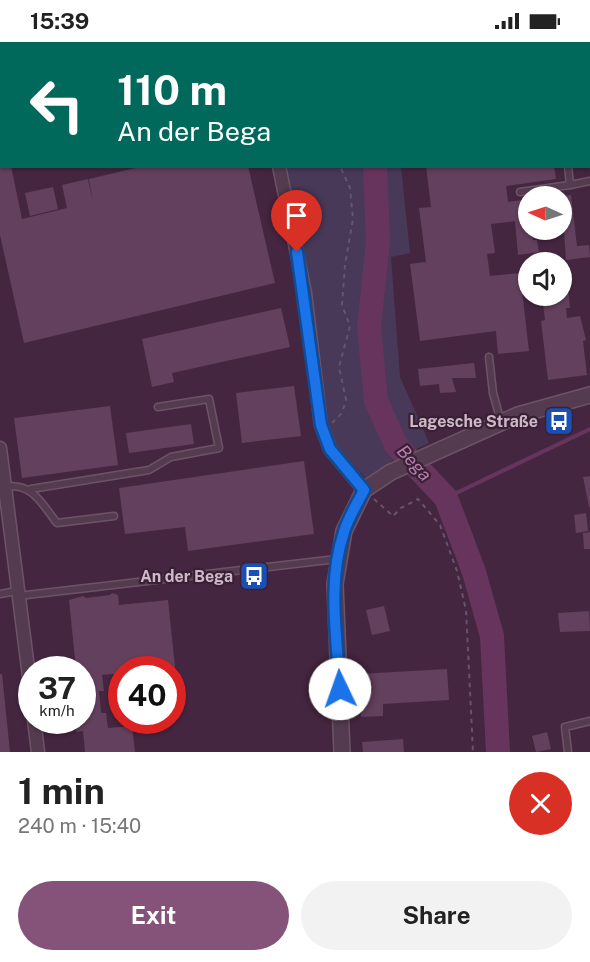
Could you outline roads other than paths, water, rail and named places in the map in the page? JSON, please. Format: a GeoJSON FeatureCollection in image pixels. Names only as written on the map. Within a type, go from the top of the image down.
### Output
{"type":"FeatureCollection","features":[{"type":"Feature","properties":{"kind":"street"},"geometry":{"type":"LineString","coordinates":[[279,168],[305,293],[321,425],[330,449],[364,490]]}},
{"type":"Feature","properties":{"kind":"street"},"geometry":{"type":"LineString","coordinates":[[342,752],[335,584],[337,559],[344,531],[364,490],[391,472],[501,422],[590,395]]}},
{"type":"Feature","properties":{"kind":"street"},"geometry":{"type":"LineString","coordinates":[[0,448],[26,656]]}},
{"type":"Feature","properties":{"kind":"street"},"geometry":{"type":"LineString","coordinates":[[36,734],[38,752]]}},
{"type":"Feature","properties":{"kind":"lane"},"geometry":{"type":"LineString","coordinates":[[568,168],[570,185]]}},
{"type":"Feature","properties":{"kind":"lane"},"geometry":{"type":"LineString","coordinates":[[563,186],[590,181]]}},
{"type":"Feature","properties":{"kind":"lane"},"geometry":{"type":"LineString","coordinates":[[489,357],[493,393],[501,422]]}},
{"type":"Feature","properties":{"kind":"lane"},"geometry":{"type":"LineString","coordinates":[[4,487],[14,485],[31,489],[148,470],[171,457],[219,448],[209,399],[158,407]]}},
{"type":"Feature","properties":{"kind":"lane"},"geometry":{"type":"LineString","coordinates":[[31,489],[57,523],[114,516]]}},
{"type":"Feature","properties":{"kind":"lane"},"geometry":{"type":"LineString","coordinates":[[0,594],[337,559]]}},
{"type":"Feature","properties":{"kind":"lane"},"geometry":{"type":"LineString","coordinates":[[568,752],[565,727],[590,721]]}},
{"type":"Feature","properties":{"kind":"waterway","name":"Bega"},"geometry":{"type":"LineString","coordinates":[[375,168],[378,241],[369,327],[376,401],[396,445],[446,498],[474,572],[492,636],[498,752]]}},
{"type":"Feature","properties":{"kind":"waterway"},"geometry":{"type":"LineString","coordinates":[[446,498],[590,429]]}},
{"type":"Feature","properties":{"kind":"place","name":"Lagesche Straße"},"geometry":{"type":"Point","coordinates":[559,421]}},
{"type":"Feature","properties":{"kind":"place","name":"An der Bega"},"geometry":{"type":"Point","coordinates":[254,576]}}]}
